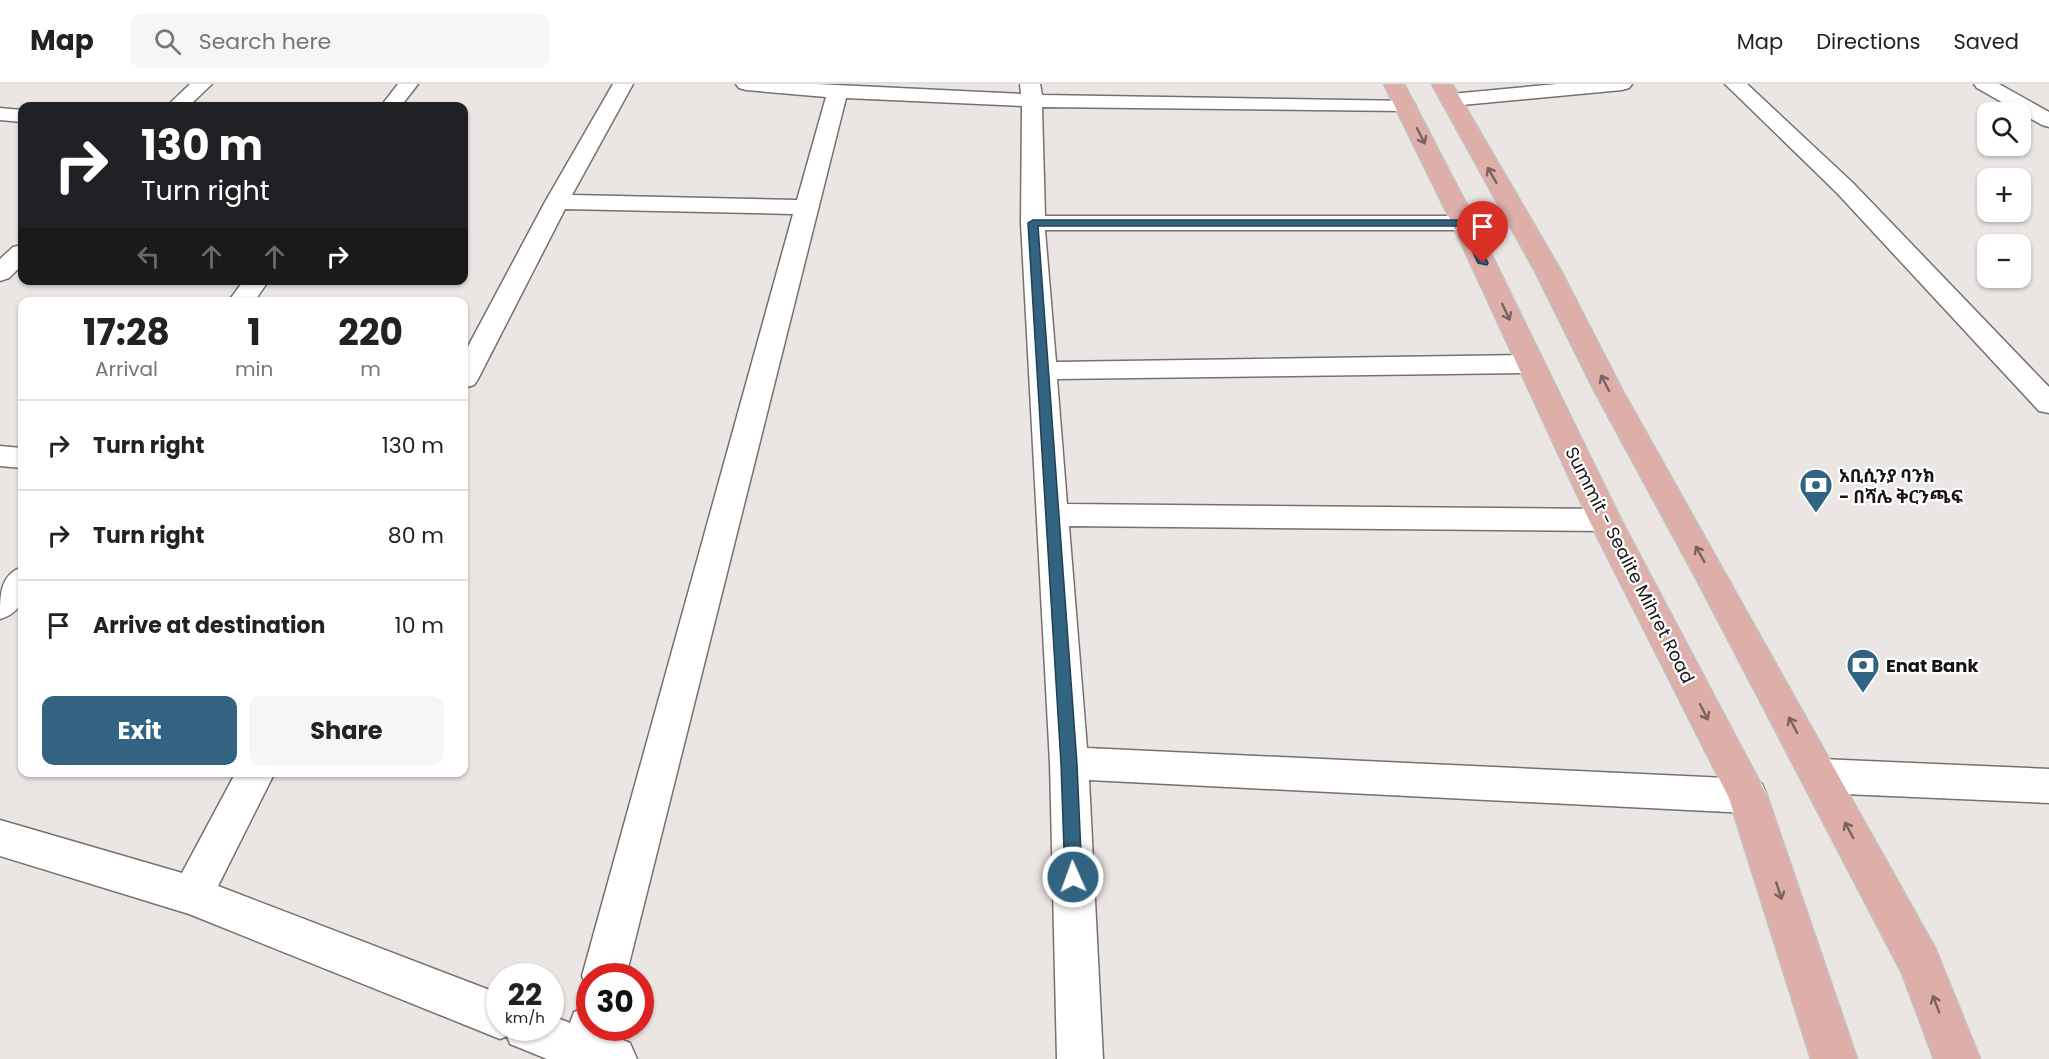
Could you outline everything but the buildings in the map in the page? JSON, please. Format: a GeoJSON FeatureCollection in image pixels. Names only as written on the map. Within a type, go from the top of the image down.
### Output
{"type":"FeatureCollection","features":[{"type":"Feature","properties":{"kind":"main road"},"geometry":{"type":"LineString","coordinates":[[1446,92],[1548,271],[1607,388],[1821,776],[1920,963],[1957,1059]]}},
{"type":"Feature","properties":{"kind":"main road","name":"Summit - Sealite Mihret Road"},"geometry":{"type":"LineString","coordinates":[[1400,94],[1605,520],[1748,796],[1834,1059]]}},
{"type":"Feature","properties":{"kind":"street"},"geometry":{"type":"LineString","coordinates":[[182,102],[202,84]]}},
{"type":"Feature","properties":{"kind":"street"},"geometry":{"type":"LineString","coordinates":[[394,102],[408,84]]}},
{"type":"Feature","properties":{"kind":"street"},"geometry":{"type":"LineString","coordinates":[[468,371],[557,202],[623,84]]}},
{"type":"Feature","properties":{"kind":"street"},"geometry":{"type":"LineString","coordinates":[[746,84],[837,93],[1400,94]]}},
{"type":"Feature","properties":{"kind":"street"},"geometry":{"type":"LineString","coordinates":[[1446,92],[1622,84]]}},
{"type":"Feature","properties":{"kind":"street"},"geometry":{"type":"LineString","coordinates":[[1735,84],[1845,188],[2049,404]]}},
{"type":"Feature","properties":{"kind":"street"},"geometry":{"type":"LineString","coordinates":[[1983,84],[2049,121]]}},
{"type":"Feature","properties":{"kind":"street"},"geometry":{"type":"LineString","coordinates":[[1031,92],[1033,223],[1069,764],[1080,1059]]}},
{"type":"Feature","properties":{"kind":"street"},"geometry":{"type":"LineString","coordinates":[[607,963],[837,93]]}},
{"type":"Feature","properties":{"kind":"street"},"geometry":{"type":"LineString","coordinates":[[0,114],[18,116]]}},
{"type":"Feature","properties":{"kind":"street"},"geometry":{"type":"LineString","coordinates":[[557,202],[806,207]]}},
{"type":"Feature","properties":{"kind":"street"},"geometry":{"type":"LineString","coordinates":[[1033,223],[1464,223]]}},
{"type":"Feature","properties":{"kind":"street"},"geometry":{"type":"LineString","coordinates":[[0,273],[18,256]]}},
{"type":"Feature","properties":{"kind":"street"},"geometry":{"type":"LineString","coordinates":[[1042,371],[1530,364]]}},
{"type":"Feature","properties":{"kind":"street"},"geometry":{"type":"LineString","coordinates":[[0,456],[18,458]]}},
{"type":"Feature","properties":{"kind":"street"},"geometry":{"type":"LineString","coordinates":[[1052,515],[1605,520]]}},
{"type":"Feature","properties":{"kind":"street"},"geometry":{"type":"LineString","coordinates":[[0,606],[18,584]]}},
{"type":"Feature","properties":{"kind":"street"},"geometry":{"type":"LineString","coordinates":[[1069,764],[1748,796]]}},
{"type":"Feature","properties":{"kind":"street"},"geometry":{"type":"LineString","coordinates":[[1821,776],[2049,786]]}},
{"type":"Feature","properties":{"kind":"street"},"geometry":{"type":"LineString","coordinates":[[192,895],[253,777]]}},
{"type":"Feature","properties":{"kind":"street"},"geometry":{"type":"LineString","coordinates":[[0,838],[192,895],[486,1011]]}},
{"type":"Feature","properties":{"kind":"street"},"geometry":{"type":"LineString","coordinates":[[564,1038],[596,1046]]}},
{"type":"Feature","properties":{"kind":"place","name":"አቢሲንያ ባንክ - በሻሌ ቅርንጫፍ"},"geometry":{"type":"Point","coordinates":[1816,514]}},
{"type":"Feature","properties":{"kind":"place","name":"Enat Bank"},"geometry":{"type":"Point","coordinates":[1863,694]}},
{"type":"Feature","properties":{"kind":"route"},"geometry":{"type":"LineString","coordinates":[[1073,877],[1069,764],[1033,223],[1464,223],[1483,263]]}}]}
